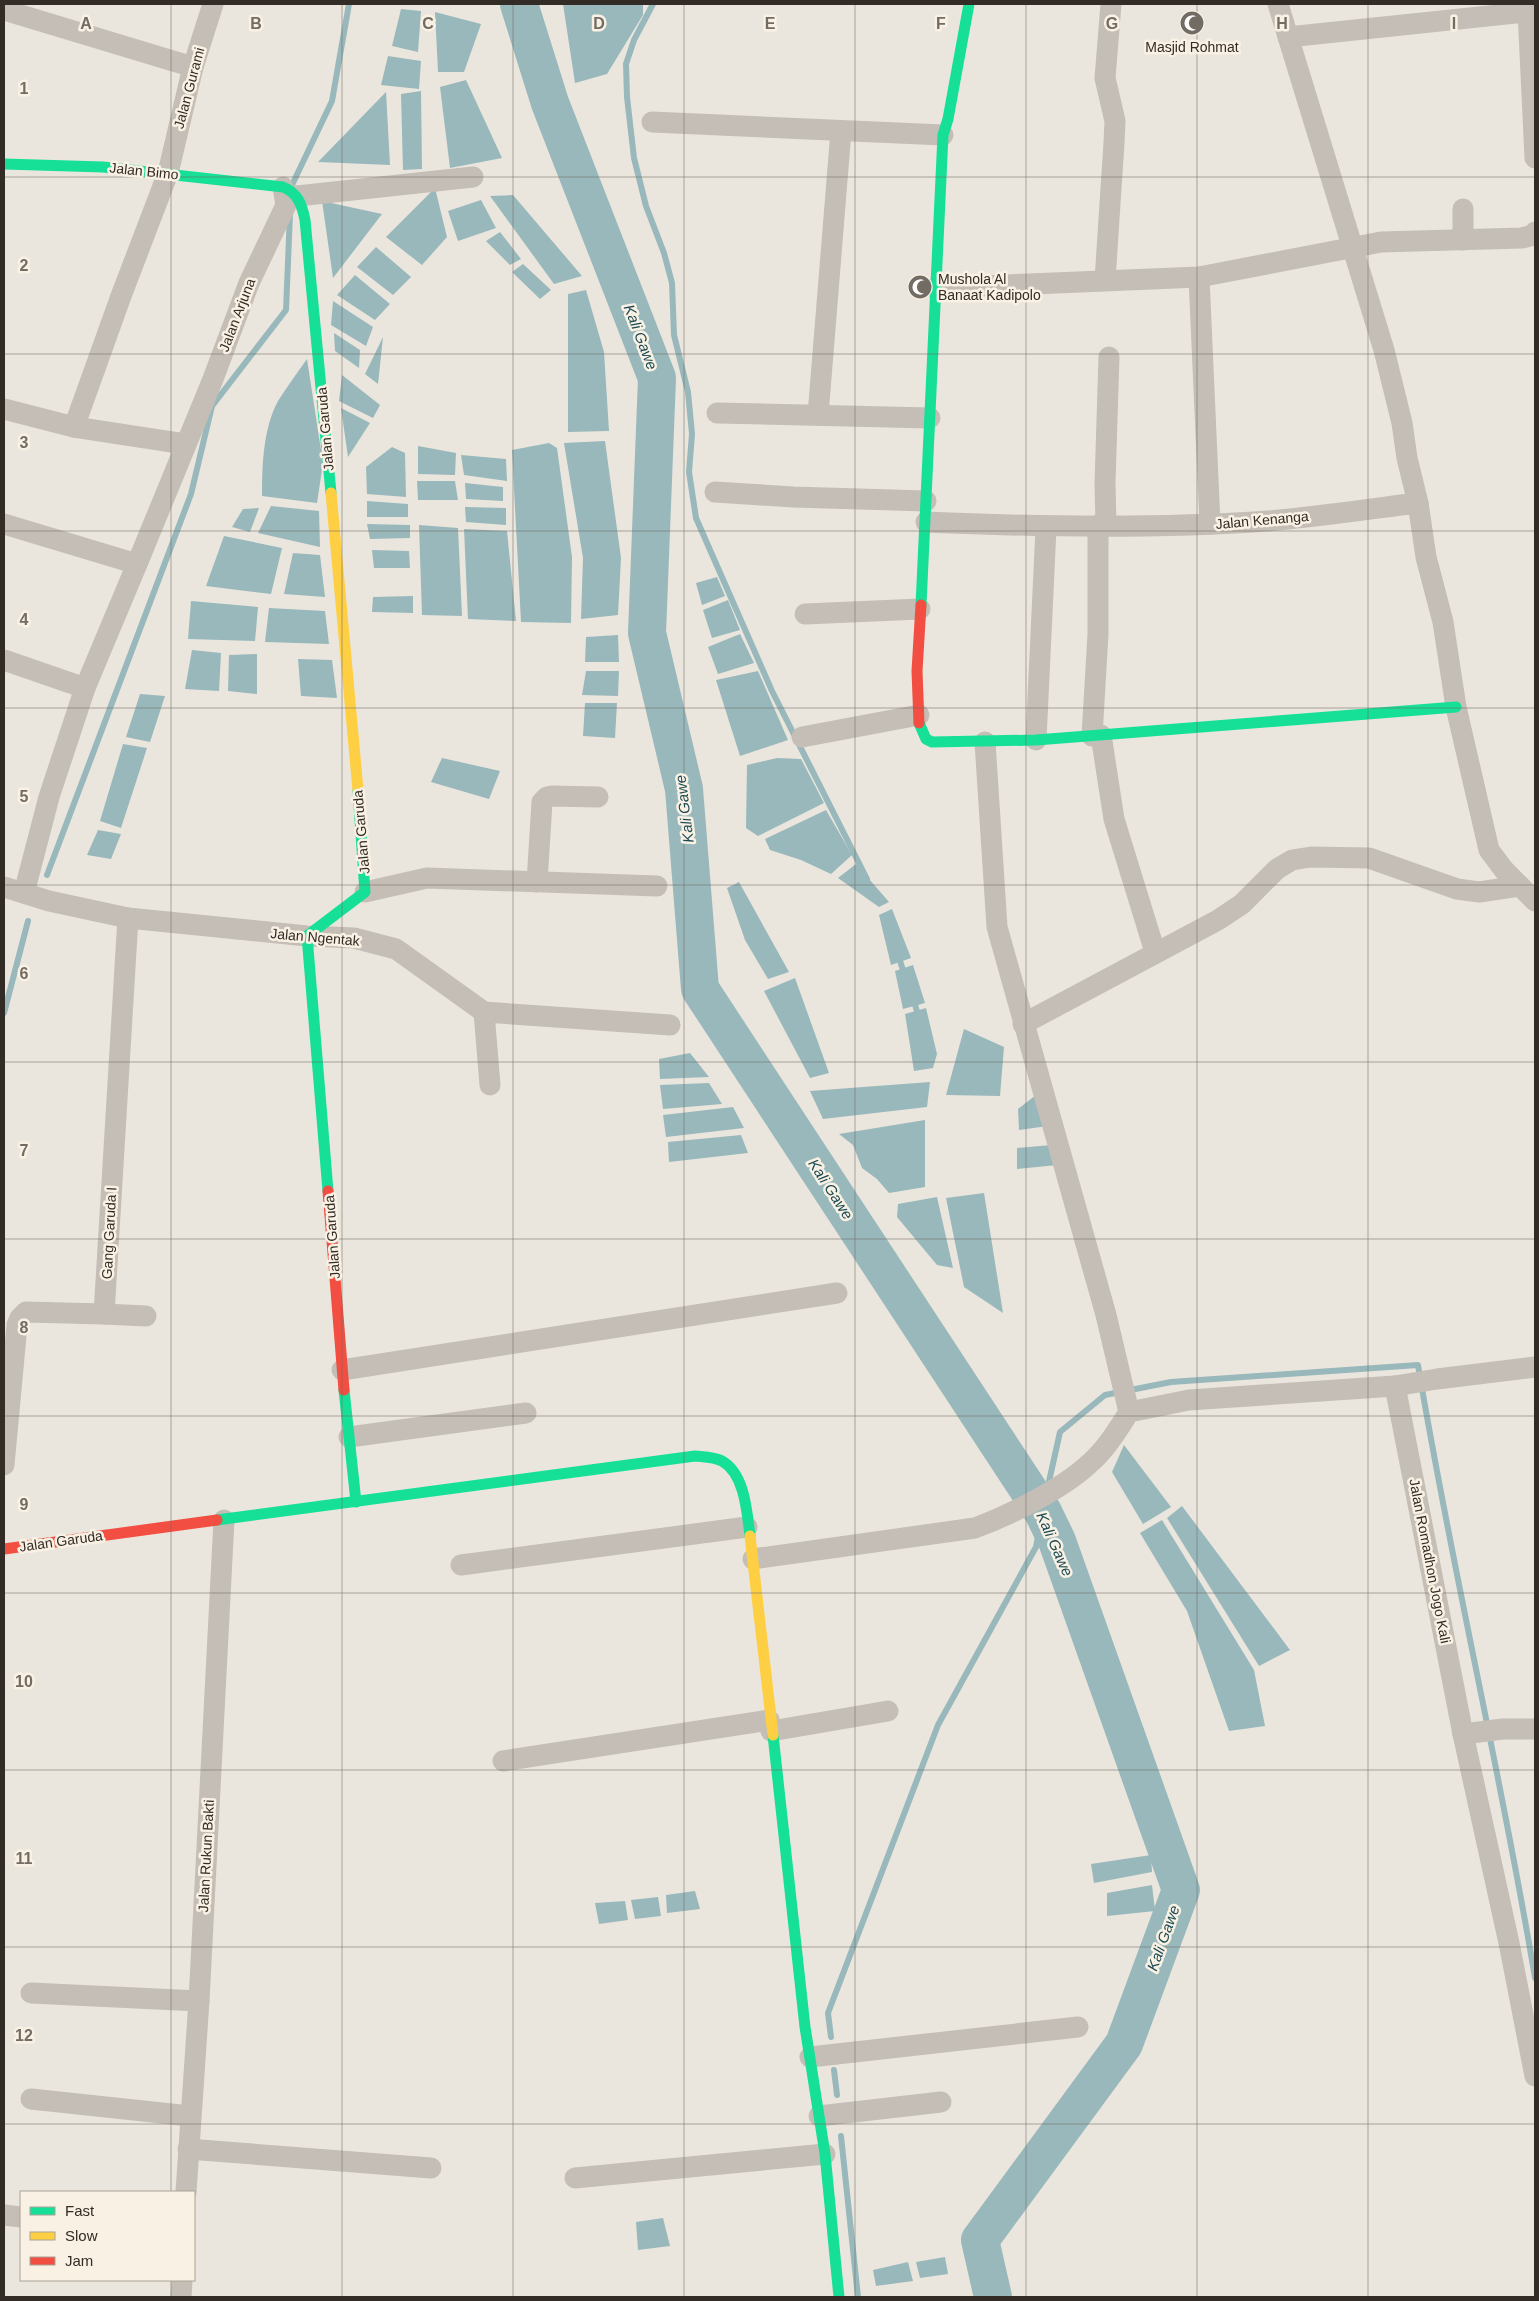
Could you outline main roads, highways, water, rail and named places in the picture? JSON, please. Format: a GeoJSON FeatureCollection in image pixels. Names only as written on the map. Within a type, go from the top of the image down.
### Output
{"type":"FeatureCollection","features":[{"type":"Feature","properties":{"kind":"water"},"geometry":{"type":"Polygon","coordinates":[[[563,4],[643,4],[643,15],[607,74],[575,83],[563,4]]]}},
{"type":"Feature","properties":{"kind":"water"},"geometry":{"type":"Polygon","coordinates":[[[401,9],[421,11],[418,52],[392,46],[401,9]]]}},
{"type":"Feature","properties":{"kind":"water"},"geometry":{"type":"Polygon","coordinates":[[[435,12],[481,24],[464,72],[438,72],[435,12]]]}},
{"type":"Feature","properties":{"kind":"water"},"geometry":{"type":"Polygon","coordinates":[[[388,56],[421,61],[419,89],[381,85],[388,56]]]}},
{"type":"Feature","properties":{"kind":"water"},"geometry":{"type":"Polygon","coordinates":[[[466,80],[502,158],[450,168],[440,87],[466,80]]]}},
{"type":"Feature","properties":{"kind":"water"},"geometry":{"type":"Polygon","coordinates":[[[421,91],[422,169],[403,170],[401,94],[421,91]]]}},
{"type":"Feature","properties":{"kind":"water"},"geometry":{"type":"Polygon","coordinates":[[[386,92],[390,165],[318,162],[386,92]]]}},
{"type":"Feature","properties":{"kind":"water"},"geometry":{"type":"Polygon","coordinates":[[[435,188],[447,237],[422,265],[386,237],[435,188]]]}},
{"type":"Feature","properties":{"kind":"water"},"geometry":{"type":"Polygon","coordinates":[[[513,195],[582,276],[554,284],[490,196],[513,195]]]}},
{"type":"Feature","properties":{"kind":"water"},"geometry":{"type":"Polygon","coordinates":[[[481,200],[496,228],[458,241],[448,211],[481,200]]]}},
{"type":"Feature","properties":{"kind":"water"},"geometry":{"type":"Polygon","coordinates":[[[322,201],[382,214],[333,278],[322,201]]]}},
{"type":"Feature","properties":{"kind":"water"},"geometry":{"type":"Polygon","coordinates":[[[500,232],[521,259],[510,265],[486,241],[500,232]]]}},
{"type":"Feature","properties":{"kind":"water"},"geometry":{"type":"Polygon","coordinates":[[[376,247],[411,277],[393,295],[357,267],[376,247]]]}},
{"type":"Feature","properties":{"kind":"water"},"geometry":{"type":"Polygon","coordinates":[[[523,264],[551,290],[540,299],[512,272],[523,264]]]}},
{"type":"Feature","properties":{"kind":"water"},"geometry":{"type":"Polygon","coordinates":[[[355,275],[390,304],[375,320],[337,295],[355,275]]]}},
{"type":"Feature","properties":{"kind":"water"},"geometry":{"type":"Polygon","coordinates":[[[586,290],[604,352],[609,431],[568,432],[568,294],[586,290]]]}},
{"type":"Feature","properties":{"kind":"water"},"geometry":{"type":"Polygon","coordinates":[[[333,301],[373,327],[366,346],[331,325],[333,301]]]}},
{"type":"Feature","properties":{"kind":"water"},"geometry":{"type":"Polygon","coordinates":[[[334,333],[360,350],[359,368],[335,351],[334,333]]]}},
{"type":"Feature","properties":{"kind":"water"},"geometry":{"type":"Polygon","coordinates":[[[383,337],[378,384],[365,374],[383,337]]]}},
{"type":"Feature","properties":{"kind":"water"},"geometry":{"type":"Polygon","coordinates":[[[307,359],[323,463],[317,503],[262,496],[263,460],[269,423],[278,401],[307,359]]]}},
{"type":"Feature","properties":{"kind":"water"},"geometry":{"type":"Polygon","coordinates":[[[342,375],[380,405],[373,418],[339,401],[342,375]]]}},
{"type":"Feature","properties":{"kind":"water"},"geometry":{"type":"Polygon","coordinates":[[[341,408],[370,423],[348,457],[341,408]]]}},
{"type":"Feature","properties":{"kind":"water"},"geometry":{"type":"Polygon","coordinates":[[[605,441],[621,558],[618,615],[581,619],[583,558],[564,443],[605,441]]]}},
{"type":"Feature","properties":{"kind":"water"},"geometry":{"type":"Polygon","coordinates":[[[549,443],[557,448],[572,557],[571,623],[521,622],[512,450],[549,443]]]}},
{"type":"Feature","properties":{"kind":"water"},"geometry":{"type":"Polygon","coordinates":[[[418,446],[456,453],[455,475],[418,474],[418,446]]]}},
{"type":"Feature","properties":{"kind":"water"},"geometry":{"type":"Polygon","coordinates":[[[392,447],[405,453],[406,497],[367,494],[366,467],[392,447]]]}},
{"type":"Feature","properties":{"kind":"water"},"geometry":{"type":"Polygon","coordinates":[[[461,455],[506,459],[507,481],[464,475],[461,455]]]}},
{"type":"Feature","properties":{"kind":"water"},"geometry":{"type":"Polygon","coordinates":[[[417,481],[455,481],[458,500],[418,500],[417,481]]]}},
{"type":"Feature","properties":{"kind":"water"},"geometry":{"type":"Polygon","coordinates":[[[465,483],[503,487],[503,501],[466,499],[465,483]]]}},
{"type":"Feature","properties":{"kind":"water"},"geometry":{"type":"Polygon","coordinates":[[[367,501],[408,504],[408,517],[367,517],[367,501]]]}},
{"type":"Feature","properties":{"kind":"water"},"geometry":{"type":"Polygon","coordinates":[[[271,506],[319,511],[320,547],[258,533],[271,506]]]}},
{"type":"Feature","properties":{"kind":"water"},"geometry":{"type":"Polygon","coordinates":[[[465,507],[506,508],[506,525],[466,522],[465,507]]]}},
{"type":"Feature","properties":{"kind":"water"},"geometry":{"type":"Polygon","coordinates":[[[259,508],[250,532],[232,527],[243,509],[259,508]]]}},
{"type":"Feature","properties":{"kind":"water"},"geometry":{"type":"Polygon","coordinates":[[[367,524],[410,525],[410,538],[370,539],[367,524]]]}},
{"type":"Feature","properties":{"kind":"water"},"geometry":{"type":"Polygon","coordinates":[[[419,525],[458,528],[462,616],[422,615],[419,525]]]}},
{"type":"Feature","properties":{"kind":"water"},"geometry":{"type":"Polygon","coordinates":[[[464,529],[507,531],[516,621],[468,619],[464,529]]]}},
{"type":"Feature","properties":{"kind":"water"},"geometry":{"type":"Polygon","coordinates":[[[224,536],[282,548],[271,594],[206,586],[224,536]]]}},
{"type":"Feature","properties":{"kind":"water"},"geometry":{"type":"Polygon","coordinates":[[[372,550],[409,551],[410,568],[374,568],[372,550]]]}},
{"type":"Feature","properties":{"kind":"water"},"geometry":{"type":"Polygon","coordinates":[[[293,553],[320,555],[325,597],[284,594],[293,553]]]}},
{"type":"Feature","properties":{"kind":"water"},"geometry":{"type":"Polygon","coordinates":[[[717,577],[725,596],[702,605],[696,583],[717,577]]]}},
{"type":"Feature","properties":{"kind":"water"},"geometry":{"type":"Polygon","coordinates":[[[413,596],[413,613],[372,612],[373,597],[413,596]]]}},
{"type":"Feature","properties":{"kind":"water"},"geometry":{"type":"Polygon","coordinates":[[[728,600],[740,630],[712,638],[703,610],[728,600]]]}},
{"type":"Feature","properties":{"kind":"water"},"geometry":{"type":"Polygon","coordinates":[[[191,601],[258,607],[255,641],[188,639],[191,601]]]}},
{"type":"Feature","properties":{"kind":"water"},"geometry":{"type":"Polygon","coordinates":[[[269,608],[325,611],[329,644],[265,642],[269,608]]]}},
{"type":"Feature","properties":{"kind":"water"},"geometry":{"type":"Polygon","coordinates":[[[740,634],[754,663],[718,674],[708,647],[740,634]]]}},
{"type":"Feature","properties":{"kind":"water"},"geometry":{"type":"Polygon","coordinates":[[[618,635],[619,662],[585,662],[586,637],[618,635]]]}},
{"type":"Feature","properties":{"kind":"water"},"geometry":{"type":"Polygon","coordinates":[[[192,650],[221,653],[219,691],[185,689],[192,650]]]}},
{"type":"Feature","properties":{"kind":"water"},"geometry":{"type":"Polygon","coordinates":[[[257,654],[257,694],[228,691],[229,655],[257,654]]]}},
{"type":"Feature","properties":{"kind":"water"},"geometry":{"type":"Polygon","coordinates":[[[298,659],[332,660],[337,698],[301,696],[298,659]]]}},
{"type":"Feature","properties":{"kind":"water"},"geometry":{"type":"Polygon","coordinates":[[[586,671],[619,671],[618,696],[582,695],[586,671]]]}},
{"type":"Feature","properties":{"kind":"water"},"geometry":{"type":"Polygon","coordinates":[[[758,671],[788,740],[740,756],[716,680],[758,671]]]}},
{"type":"Feature","properties":{"kind":"water"},"geometry":{"type":"Polygon","coordinates":[[[140,694],[165,696],[150,742],[126,737],[140,694]]]}},
{"type":"Feature","properties":{"kind":"water"},"geometry":{"type":"Polygon","coordinates":[[[585,703],[617,703],[615,738],[583,736],[585,703]]]}},
{"type":"Feature","properties":{"kind":"water"},"geometry":{"type":"Polygon","coordinates":[[[123,744],[147,748],[121,828],[100,821],[123,744]]]}},
{"type":"Feature","properties":{"kind":"water"},"geometry":{"type":"Polygon","coordinates":[[[442,758],[500,771],[489,799],[431,782],[442,758]]]}},
{"type":"Feature","properties":{"kind":"water"},"geometry":{"type":"Polygon","coordinates":[[[777,758],[801,759],[824,803],[758,836],[746,828],[747,765],[777,758]]]}},
{"type":"Feature","properties":{"kind":"water"},"geometry":{"type":"Polygon","coordinates":[[[826,810],[852,855],[831,874],[801,860],[770,850],[765,839],[826,810]]]}},
{"type":"Feature","properties":{"kind":"water"},"geometry":{"type":"Polygon","coordinates":[[[98,830],[121,834],[111,859],[87,855],[98,830]]]}},
{"type":"Feature","properties":{"kind":"water"},"geometry":{"type":"Polygon","coordinates":[[[856,864],[889,902],[879,907],[838,878],[856,864]]]}},
{"type":"Feature","properties":{"kind":"water"},"geometry":{"type":"Polygon","coordinates":[[[739,882],[789,972],[768,979],[745,940],[727,888],[739,882]]]}},
{"type":"Feature","properties":{"kind":"water"},"geometry":{"type":"Polygon","coordinates":[[[892,909],[911,958],[891,965],[879,915],[892,909]]]}},
{"type":"Feature","properties":{"kind":"water"},"geometry":{"type":"Polygon","coordinates":[[[913,965],[925,1003],[903,1009],[895,971],[913,965]]]}},
{"type":"Feature","properties":{"kind":"water"},"geometry":{"type":"Polygon","coordinates":[[[795,978],[829,1073],[810,1078],[764,991],[795,978]]]}},
{"type":"Feature","properties":{"kind":"water"},"geometry":{"type":"Polygon","coordinates":[[[926,1008],[937,1054],[933,1068],[914,1071],[905,1014],[926,1008]]]}},
{"type":"Feature","properties":{"kind":"water"},"geometry":{"type":"Polygon","coordinates":[[[964,1029],[1004,1047],[1000,1096],[946,1095],[964,1029]]]}},
{"type":"Feature","properties":{"kind":"water"},"geometry":{"type":"Polygon","coordinates":[[[690,1053],[709,1077],[660,1079],[659,1059],[690,1053]]]}},
{"type":"Feature","properties":{"kind":"water"},"geometry":{"type":"Polygon","coordinates":[[[930,1082],[927,1107],[823,1119],[810,1091],[930,1082]]]}},
{"type":"Feature","properties":{"kind":"water"},"geometry":{"type":"Polygon","coordinates":[[[709,1083],[722,1104],[663,1109],[660,1085],[709,1083]]]}},
{"type":"Feature","properties":{"kind":"water"},"geometry":{"type":"Polygon","coordinates":[[[1041,1091],[1048,1126],[1019,1130],[1018,1109],[1041,1091]]]}},
{"type":"Feature","properties":{"kind":"water"},"geometry":{"type":"Polygon","coordinates":[[[733,1107],[744,1128],[666,1137],[663,1115],[733,1107]]]}},
{"type":"Feature","properties":{"kind":"water"},"geometry":{"type":"Polygon","coordinates":[[[925,1120],[925,1187],[889,1193],[877,1179],[862,1168],[853,1145],[839,1134],[925,1120]]]}},
{"type":"Feature","properties":{"kind":"water"},"geometry":{"type":"Polygon","coordinates":[[[741,1135],[748,1153],[669,1162],[668,1142],[741,1135]]]}},
{"type":"Feature","properties":{"kind":"water"},"geometry":{"type":"Polygon","coordinates":[[[1052,1145],[1057,1165],[1017,1169],[1017,1148],[1052,1145]]]}},
{"type":"Feature","properties":{"kind":"water"},"geometry":{"type":"Polygon","coordinates":[[[984,1193],[1003,1313],[964,1287],[946,1198],[984,1193]]]}},
{"type":"Feature","properties":{"kind":"water"},"geometry":{"type":"Polygon","coordinates":[[[937,1197],[953,1268],[937,1265],[897,1217],[898,1204],[937,1197]]]}},
{"type":"Feature","properties":{"kind":"water"},"geometry":{"type":"Polygon","coordinates":[[[1124,1445],[1171,1507],[1143,1524],[1112,1472],[1124,1445]]]}},
{"type":"Feature","properties":{"kind":"water"},"geometry":{"type":"Polygon","coordinates":[[[1182,1506],[1290,1650],[1259,1666],[1167,1518],[1182,1506]]]}},
{"type":"Feature","properties":{"kind":"water"},"geometry":{"type":"Polygon","coordinates":[[[1162,1520],[1254,1670],[1265,1726],[1229,1731],[1187,1611],[1140,1533],[1162,1520]]]}},
{"type":"Feature","properties":{"kind":"water"},"geometry":{"type":"Polygon","coordinates":[[[1151,1855],[1152,1872],[1094,1883],[1091,1864],[1151,1855]]]}},
{"type":"Feature","properties":{"kind":"water"},"geometry":{"type":"Polygon","coordinates":[[[1152,1885],[1155,1911],[1107,1916],[1107,1893],[1152,1885]]]}},
{"type":"Feature","properties":{"kind":"water"},"geometry":{"type":"Polygon","coordinates":[[[695,1891],[700,1909],[667,1913],[666,1895],[695,1891]]]}},
{"type":"Feature","properties":{"kind":"water"},"geometry":{"type":"Polygon","coordinates":[[[658,1897],[661,1916],[635,1919],[631,1900],[658,1897]]]}},
{"type":"Feature","properties":{"kind":"water"},"geometry":{"type":"Polygon","coordinates":[[[625,1901],[628,1920],[599,1924],[595,1903],[625,1901]]]}},
{"type":"Feature","properties":{"kind":"water"},"geometry":{"type":"Polygon","coordinates":[[[663,2218],[670,2246],[638,2250],[636,2222],[663,2218]]]}},
{"type":"Feature","properties":{"kind":"water"},"geometry":{"type":"Polygon","coordinates":[[[945,2257],[948,2274],[920,2278],[916,2262],[945,2257]]]}},
{"type":"Feature","properties":{"kind":"water"},"geometry":{"type":"Polygon","coordinates":[[[908,2262],[913,2281],[876,2286],[873,2270],[908,2262]]]}},
{"type":"Feature","properties":{"kind":"waterway"},"geometry":{"type":"LineString","coordinates":[[292,185],[332,101],[349,4]]}},
{"type":"Feature","properties":{"kind":"waterway","name":"Kali Gawe"},"geometry":{"type":"LineString","coordinates":[[519,4],[550,103],[657,378],[647,633],[684,789],[700,989],[1043,1512],[1057,1541],[1181,1890],[1124,2044],[980,2240],[993,2297]]}},
{"type":"Feature","properties":{"kind":"waterway"},"geometry":{"type":"LineString","coordinates":[[653,4],[634,40],[626,64],[627,97],[634,158],[646,206],[664,253],[672,283],[674,335],[688,392],[692,434],[689,472],[696,518],[772,691],[867,879]]}},
{"type":"Feature","properties":{"kind":"waterway"},"geometry":{"type":"LineString","coordinates":[[47,875],[191,494],[212,406],[286,310],[290,214]]}},
{"type":"Feature","properties":{"kind":"waterway"},"geometry":{"type":"LineString","coordinates":[[4,1013],[28,921]]}},
{"type":"Feature","properties":{"kind":"waterway"},"geometry":{"type":"LineString","coordinates":[[898,955],[905,976]]}},
{"type":"Feature","properties":{"kind":"waterway"},"geometry":{"type":"LineString","coordinates":[[913,997],[919,1019]]}},
{"type":"Feature","properties":{"kind":"waterway"},"geometry":{"type":"LineString","coordinates":[[1048,1486],[1060,1432],[1105,1395],[1171,1382],[1418,1365],[1431,1442],[1522,1901],[1535,1978]]}},
{"type":"Feature","properties":{"kind":"waterway"},"geometry":{"type":"LineString","coordinates":[[831,2037],[828,2013],[938,1725],[1036,1547],[1045,1501]]}},
{"type":"Feature","properties":{"kind":"waterway"},"geometry":{"type":"LineString","coordinates":[[834,2070],[837,2095]]}},
{"type":"Feature","properties":{"kind":"waterway"},"geometry":{"type":"LineString","coordinates":[[841,2136],[858,2297]]}},
{"type":"Feature","properties":{"kind":"place","name":"Masjid Rohmat"},"geometry":{"type":"Point","coordinates":[1192,23]}},
{"type":"Feature","properties":{"kind":"place","name":"Mushola Al Banaat Kadipolo"},"geometry":{"type":"Point","coordinates":[920,287]}}]}
